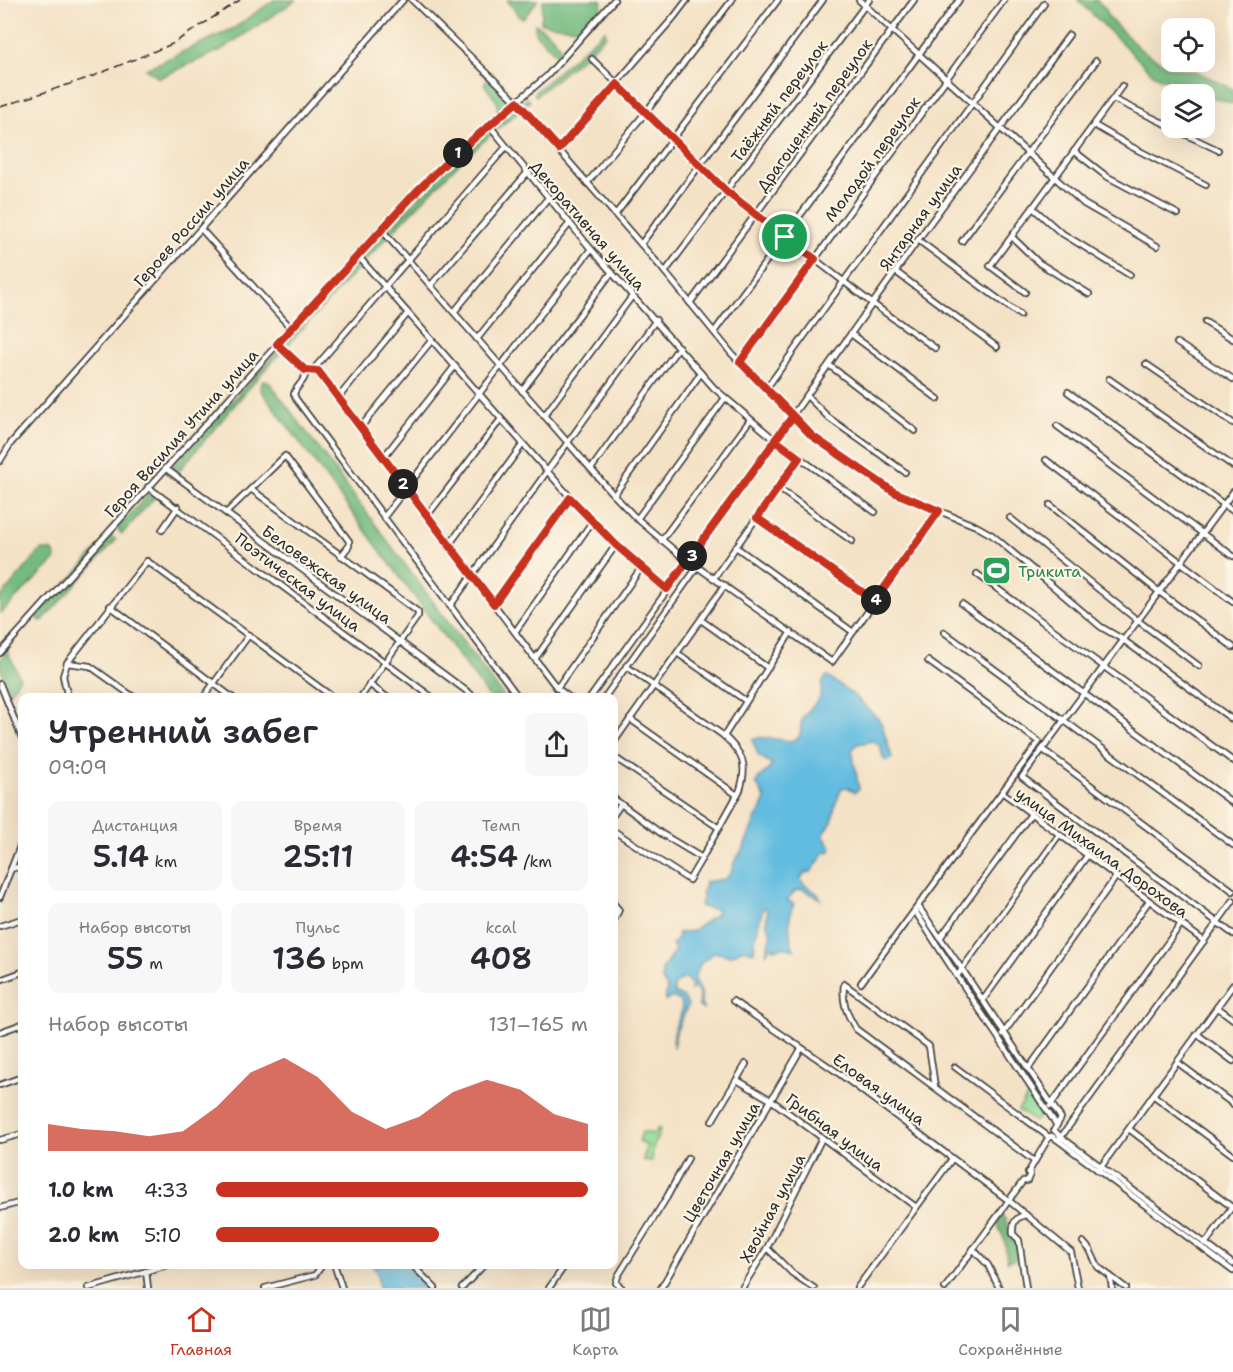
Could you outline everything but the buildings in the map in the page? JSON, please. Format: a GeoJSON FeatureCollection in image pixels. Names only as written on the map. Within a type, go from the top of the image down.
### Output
{"type":"FeatureCollection","features":[{"type":"Feature","properties":{"kind":"street","name":"Героев России улица"},"geometry":{"type":"LineString","coordinates":[[0,461],[12,443],[403,0]]}},
{"type":"Feature","properties":{"kind":"street"},"geometry":{"type":"LineString","coordinates":[[412,0],[517,102],[740,362],[812,436],[885,486],[992,535],[1101,627],[1122,639],[1233,720]]}},
{"type":"Feature","properties":{"kind":"street"},"geometry":{"type":"LineString","coordinates":[[559,149],[687,0]]}},
{"type":"Feature","properties":{"kind":"street"},"geometry":{"type":"LineString","coordinates":[[587,183],[646,112],[732,0]]}},
{"type":"Feature","properties":{"kind":"street"},"geometry":{"type":"LineString","coordinates":[[615,214],[778,0]]}},
{"type":"Feature","properties":{"kind":"street"},"geometry":{"type":"LineString","coordinates":[[640,244],[823,0]]}},
{"type":"Feature","properties":{"kind":"street"},"geometry":{"type":"LineString","coordinates":[[859,0],[1084,204],[1157,246]]}},
{"type":"Feature","properties":{"kind":"street","name":"Таёжный переулок"},"geometry":{"type":"LineString","coordinates":[[665,272],[727,192],[868,0]]}},
{"type":"Feature","properties":{"kind":"street","name":"Драгоценный переулок"},"geometry":{"type":"LineString","coordinates":[[690,303],[914,0]]}},
{"type":"Feature","properties":{"kind":"street"},"geometry":{"type":"LineString","coordinates":[[714,332],[959,0]]}},
{"type":"Feature","properties":{"kind":"street","name":"Молодой переулок"},"geometry":{"type":"LineString","coordinates":[[740,362],[1004,0]]}},
{"type":"Feature","properties":{"kind":"street","name":"Героя Василия Утина улица"},"geometry":{"type":"LineString","coordinates":[[0,653],[381,229],[426,182],[547,76],[613,1]]}},
{"type":"Feature","properties":{"kind":"street"},"geometry":{"type":"LineString","coordinates":[[766,389],[1044,4]]}},
{"type":"Feature","properties":{"kind":"street","name":"Янтарная улица"},"geometry":{"type":"LineString","coordinates":[[594,693],[918,240],[1069,35]]}},
{"type":"Feature","properties":{"kind":"street"},"geometry":{"type":"LineString","coordinates":[[592,59],[727,192],[873,304],[935,348]]}},
{"type":"Feature","properties":{"kind":"street"},"geometry":{"type":"LineString","coordinates":[[962,241],[1096,61]]}},
{"type":"Feature","properties":{"kind":"street"},"geometry":{"type":"LineString","coordinates":[[1024,292],[990,266],[1122,86]]}},
{"type":"Feature","properties":{"kind":"street"},"geometry":{"type":"LineString","coordinates":[[1113,99],[1161,122]]}},
{"type":"Feature","properties":{"kind":"street","name":"Декоративная улица"},"geometry":{"type":"LineString","coordinates":[[489,125],[591,249],[724,398],[775,440],[875,512]]}},
{"type":"Feature","properties":{"kind":"street"},"geometry":{"type":"LineString","coordinates":[[1094,125],[1206,185]]}},
{"type":"Feature","properties":{"kind":"street"},"geometry":{"type":"LineString","coordinates":[[1194,138],[1218,150]]}},
{"type":"Feature","properties":{"kind":"street"},"geometry":{"type":"LineString","coordinates":[[312,371],[506,147]]}},
{"type":"Feature","properties":{"kind":"street"},"geometry":{"type":"LineString","coordinates":[[1074,151],[1106,176],[1178,214]]}},
{"type":"Feature","properties":{"kind":"street"},"geometry":{"type":"LineString","coordinates":[[431,285],[527,173]]}},
{"type":"Feature","properties":{"kind":"street"},"geometry":{"type":"LineString","coordinates":[[454,312],[548,198]]}},
{"type":"Feature","properties":{"kind":"street"},"geometry":{"type":"LineString","coordinates":[[1033,208],[1060,232],[1130,275]]}},
{"type":"Feature","properties":{"kind":"street"},"geometry":{"type":"LineString","coordinates":[[477,339],[570,223]]}},
{"type":"Feature","properties":{"kind":"street"},"geometry":{"type":"LineString","coordinates":[[201,229],[291,328]]}},
{"type":"Feature","properties":{"kind":"street"},"geometry":{"type":"LineString","coordinates":[[381,229],[409,258],[499,366],[637,519],[688,561],[832,662],[939,511]]}},
{"type":"Feature","properties":{"kind":"street"},"geometry":{"type":"LineString","coordinates":[[1012,237],[1039,263],[1089,294]]}},
{"type":"Feature","properties":{"kind":"street"},"geometry":{"type":"LineString","coordinates":[[918,240],[1020,315]]}},
{"type":"Feature","properties":{"kind":"street"},"geometry":{"type":"LineString","coordinates":[[384,517],[591,249]]}},
{"type":"Feature","properties":{"kind":"street"},"geometry":{"type":"LineString","coordinates":[[357,255],[592,522],[667,589]]}},
{"type":"Feature","properties":{"kind":"street"},"geometry":{"type":"LineString","coordinates":[[522,391],[612,272]]}},
{"type":"Feature","properties":{"kind":"street"},"geometry":{"type":"LineString","coordinates":[[896,272],[997,346]]}},
{"type":"Feature","properties":{"kind":"street"},"geometry":{"type":"LineString","coordinates":[[544,416],[633,295]]}},
{"type":"Feature","properties":{"kind":"street"},"geometry":{"type":"LineString","coordinates":[[338,398],[408,313]]}},
{"type":"Feature","properties":{"kind":"street"},"geometry":{"type":"LineString","coordinates":[[450,606],[656,320]]}},
{"type":"Feature","properties":{"kind":"street"},"geometry":{"type":"LineString","coordinates":[[1205,322],[1233,339]]}},
{"type":"Feature","properties":{"kind":"street"},"geometry":{"type":"LineString","coordinates":[[851,333],[938,399]]}},
{"type":"Feature","properties":{"kind":"street"},"geometry":{"type":"LineString","coordinates":[[360,428],[432,340]]}},
{"type":"Feature","properties":{"kind":"street"},"geometry":{"type":"LineString","coordinates":[[1177,342],[1233,379]]}},
{"type":"Feature","properties":{"kind":"street"},"geometry":{"type":"LineString","coordinates":[[277,344],[305,370],[318,371],[557,688],[564,693]]}},
{"type":"Feature","properties":{"kind":"street"},"geometry":{"type":"LineString","coordinates":[[591,469],[679,347]]}},
{"type":"Feature","properties":{"kind":"street"},"geometry":{"type":"LineString","coordinates":[[1146,364],[1233,423]]}},
{"type":"Feature","properties":{"kind":"street"},"geometry":{"type":"LineString","coordinates":[[829,365],[915,431]]}},
{"type":"Feature","properties":{"kind":"street"},"geometry":{"type":"LineString","coordinates":[[383,458],[455,366]]}},
{"type":"Feature","properties":{"kind":"street"},"geometry":{"type":"LineString","coordinates":[[305,370],[305,378],[294,394],[296,399],[515,693]]}},
{"type":"Feature","properties":{"kind":"street"},"geometry":{"type":"LineString","coordinates":[[614,495],[701,373]]}},
{"type":"Feature","properties":{"kind":"street"},"geometry":{"type":"LineString","coordinates":[[1109,379],[1233,466]]}},
{"type":"Feature","properties":{"kind":"street"},"geometry":{"type":"LineString","coordinates":[[1068,392],[1233,511]]}},
{"type":"Feature","properties":{"kind":"street"},"geometry":{"type":"LineString","coordinates":[[807,396],[829,418],[905,472]]}},
{"type":"Feature","properties":{"kind":"street"},"geometry":{"type":"LineString","coordinates":[[637,519],[724,398]]}},
{"type":"Feature","properties":{"kind":"street"},"geometry":{"type":"LineString","coordinates":[[428,516],[501,419]]}},
{"type":"Feature","properties":{"kind":"street"},"geometry":{"type":"LineString","coordinates":[[661,541],[750,420]]}},
{"type":"Feature","properties":{"kind":"street"},"geometry":{"type":"LineString","coordinates":[[1057,426],[1233,556]]}},
{"type":"Feature","properties":{"kind":"street"},"geometry":{"type":"LineString","coordinates":[[449,545],[523,444]]}},
{"type":"Feature","properties":{"kind":"street"},"geometry":{"type":"LineString","coordinates":[[226,513],[284,457],[287,457],[349,541],[349,546],[341,556]]}},
{"type":"Feature","properties":{"kind":"street"},"geometry":{"type":"LineString","coordinates":[[714,578],[799,458]]}},
{"type":"Feature","properties":{"kind":"street"},"geometry":{"type":"LineString","coordinates":[[1046,460],[1233,602]]}},
{"type":"Feature","properties":{"kind":"street","name":"Беловежская улица"},"geometry":{"type":"LineString","coordinates":[[165,468],[469,693]]}},
{"type":"Feature","properties":{"kind":"street","name":"Поэтическая улица"},"geometry":{"type":"LineString","coordinates":[[148,487],[426,693]]}},
{"type":"Feature","properties":{"kind":"street"},"geometry":{"type":"LineString","coordinates":[[778,488],[852,541]]}},
{"type":"Feature","properties":{"kind":"street"},"geometry":{"type":"LineString","coordinates":[[251,489],[418,612],[418,616],[363,693]]}},
{"type":"Feature","properties":{"kind":"street"},"geometry":{"type":"LineString","coordinates":[[1233,492],[1022,777],[1233,934]]}},
{"type":"Feature","properties":{"kind":"street"},"geometry":{"type":"LineString","coordinates":[[494,604],[570,498]]}},
{"type":"Feature","properties":{"kind":"street"},"geometry":{"type":"LineString","coordinates":[[1050,505],[1233,647]]}},
{"type":"Feature","properties":{"kind":"street"},"geometry":{"type":"LineString","coordinates":[[162,530],[178,507]]}},
{"type":"Feature","properties":{"kind":"street"},"geometry":{"type":"LineString","coordinates":[[757,518],[875,601]]}},
{"type":"Feature","properties":{"kind":"street"},"geometry":{"type":"LineString","coordinates":[[1010,518],[1137,620],[1199,666]]}},
{"type":"Feature","properties":{"kind":"street"},"geometry":{"type":"LineString","coordinates":[[515,632],[592,522]]}},
{"type":"Feature","properties":{"kind":"street"},"geometry":{"type":"LineString","coordinates":[[535,658],[616,545]]}},
{"type":"Feature","properties":{"kind":"street"},"geometry":{"type":"LineString","coordinates":[[736,547],[853,632]]}},
{"type":"Feature","properties":{"kind":"street"},"geometry":{"type":"LineString","coordinates":[[67,693],[63,676],[67,663],[147,561],[327,693]]}},
{"type":"Feature","properties":{"kind":"street"},"geometry":{"type":"LineString","coordinates":[[607,693],[698,566]]}},
{"type":"Feature","properties":{"kind":"street"},"geometry":{"type":"LineString","coordinates":[[557,688],[641,568]]}},
{"type":"Feature","properties":{"kind":"street"},"geometry":{"type":"LineString","coordinates":[[977,574],[1233,761]]}},
{"type":"Feature","properties":{"kind":"street"},"geometry":{"type":"LineString","coordinates":[[618,736],[725,585]]}},
{"type":"Feature","properties":{"kind":"street"},"geometry":{"type":"LineString","coordinates":[[962,604],[1233,803]]}},
{"type":"Feature","properties":{"kind":"street"},"geometry":{"type":"LineString","coordinates":[[110,606],[227,693]]}},
{"type":"Feature","properties":{"kind":"street"},"geometry":{"type":"LineString","coordinates":[[701,620],[768,668]]}},
{"type":"Feature","properties":{"kind":"street"},"geometry":{"type":"LineString","coordinates":[[724,736],[791,632]]}},
{"type":"Feature","properties":{"kind":"street"},"geometry":{"type":"LineString","coordinates":[[944,632],[1233,845]]}},
{"type":"Feature","properties":{"kind":"street"},"geometry":{"type":"LineString","coordinates":[[206,693],[249,635]]}},
{"type":"Feature","properties":{"kind":"street"},"geometry":{"type":"LineString","coordinates":[[677,653],[746,701]]}},
{"type":"Feature","properties":{"kind":"street","name":"улица Михаила Дорохова"},"geometry":{"type":"LineString","coordinates":[[928,662],[1039,742],[1002,792],[1204,941]]}},
{"type":"Feature","properties":{"kind":"street"},"geometry":{"type":"LineString","coordinates":[[67,663],[90,666],[128,693]]}},
{"type":"Feature","properties":{"kind":"street"},"geometry":{"type":"LineString","coordinates":[[618,834],[688,880],[737,795],[743,779],[744,763],[737,748],[724,736],[626,666]]}},
{"type":"Feature","properties":{"kind":"street"},"geometry":{"type":"LineString","coordinates":[[0,684],[18,728]]}},
{"type":"Feature","properties":{"kind":"street"},"geometry":{"type":"LineString","coordinates":[[369,684],[381,693]]}},
{"type":"Feature","properties":{"kind":"street"},"geometry":{"type":"LineString","coordinates":[[630,719],[737,795]]}},
{"type":"Feature","properties":{"kind":"street"},"geometry":{"type":"LineString","coordinates":[[1042,749],[1233,891]]}},
{"type":"Feature","properties":{"kind":"street"},"geometry":{"type":"LineString","coordinates":[[618,760],[719,828]]}},
{"type":"Feature","properties":{"kind":"street"},"geometry":{"type":"LineString","coordinates":[[861,983],[1002,792]]}},
{"type":"Feature","properties":{"kind":"street"},"geometry":{"type":"LineString","coordinates":[[618,802],[662,834],[702,858]]}},
{"type":"Feature","properties":{"kind":"street"},"geometry":{"type":"LineString","coordinates":[[618,808],[621,804]]}},
{"type":"Feature","properties":{"kind":"street"},"geometry":{"type":"LineString","coordinates":[[940,938],[1031,814]]}},
{"type":"Feature","properties":{"kind":"street"},"geometry":{"type":"LineString","coordinates":[[957,976],[1059,835]]}},
{"type":"Feature","properties":{"kind":"street"},"geometry":{"type":"LineString","coordinates":[[0,897],[18,851]]}},
{"type":"Feature","properties":{"kind":"street"},"geometry":{"type":"LineString","coordinates":[[983,1000],[1087,856]]}},
{"type":"Feature","properties":{"kind":"street"},"geometry":{"type":"LineString","coordinates":[[11,869],[18,867]]}},
{"type":"Feature","properties":{"kind":"street"},"geometry":{"type":"LineString","coordinates":[[999,1039],[1116,877]]}},
{"type":"Feature","properties":{"kind":"street"},"geometry":{"type":"LineString","coordinates":[[1028,1069],[1149,901]]}},
{"type":"Feature","properties":{"kind":"street"},"geometry":{"type":"LineString","coordinates":[[1060,1139],[1233,901]]}},
{"type":"Feature","properties":{"kind":"street"},"geometry":{"type":"LineString","coordinates":[[918,906],[1052,1104],[1060,1118],[1054,1130],[1060,1139]]}},
{"type":"Feature","properties":{"kind":"street"},"geometry":{"type":"LineString","coordinates":[[915,911],[1056,1124]]}},
{"type":"Feature","properties":{"kind":"street"},"geometry":{"type":"LineString","coordinates":[[0,926],[18,920]]}},
{"type":"Feature","properties":{"kind":"street"},"geometry":{"type":"LineString","coordinates":[[1047,1111],[1181,924]]}},
{"type":"Feature","properties":{"kind":"street"},"geometry":{"type":"LineString","coordinates":[[0,980],[18,973]]}},
{"type":"Feature","properties":{"kind":"street"},"geometry":{"type":"LineString","coordinates":[[935,1087],[929,1046],[844,984],[843,998],[846,1014],[856,1029],[1034,1161]]}},
{"type":"Feature","properties":{"kind":"street"},"geometry":{"type":"LineString","coordinates":[[1099,1169],[1233,985]]}},
{"type":"Feature","properties":{"kind":"street","name":"Еловая улица"},"geometry":{"type":"LineString","coordinates":[[733,1001],[837,1072],[1008,1200],[1071,1252],[1078,1288]]}},
{"type":"Feature","properties":{"kind":"street"},"geometry":{"type":"LineString","coordinates":[[1217,1007],[1233,1019]]}},
{"type":"Feature","properties":{"kind":"street"},"geometry":{"type":"LineString","coordinates":[[0,1032],[18,1025]]}},
{"type":"Feature","properties":{"kind":"street"},"geometry":{"type":"LineString","coordinates":[[1197,1034],[1233,1061]]}},
{"type":"Feature","properties":{"kind":"street","name":"Цветочная улица"},"geometry":{"type":"LineString","coordinates":[[661,1288],[801,1049]]}},
{"type":"Feature","properties":{"kind":"street"},"geometry":{"type":"LineString","coordinates":[[1177,1062],[1233,1104]]}},
{"type":"Feature","properties":{"kind":"street"},"geometry":{"type":"LineString","coordinates":[[712,1120],[746,1064]]}},
{"type":"Feature","properties":{"kind":"street"},"geometry":{"type":"LineString","coordinates":[[955,1067],[1049,1137],[1060,1139],[1233,1271]]}},
{"type":"Feature","properties":{"kind":"street"},"geometry":{"type":"LineString","coordinates":[[0,1085],[18,1078]]}},
{"type":"Feature","properties":{"kind":"street","name":"Грибная улица"},"geometry":{"type":"LineString","coordinates":[[737,1080],[771,1100],[916,1207]]}},
{"type":"Feature","properties":{"kind":"street"},"geometry":{"type":"LineString","coordinates":[[1153,1095],[1233,1155]]}},
{"type":"Feature","properties":{"kind":"street"},"geometry":{"type":"LineString","coordinates":[[1129,1129],[1232,1207],[1205,1244]]}},
{"type":"Feature","properties":{"kind":"street"},"geometry":{"type":"LineString","coordinates":[[0,1140],[18,1135]]}},
{"type":"Feature","properties":{"kind":"street"},"geometry":{"type":"LineString","coordinates":[[945,1288],[1023,1180],[1027,1180],[1034,1161],[1049,1137]]}},
{"type":"Feature","properties":{"kind":"street","name":"Хвойная улица"},"geometry":{"type":"LineString","coordinates":[[742,1288],[766,1248],[822,1138]]}},
{"type":"Feature","properties":{"kind":"street"},"geometry":{"type":"LineString","coordinates":[[622,1288],[616,1283],[618,1276],[667,1197],[688,1158]]}},
{"type":"Feature","properties":{"kind":"street"},"geometry":{"type":"LineString","coordinates":[[857,1288],[952,1159]]}},
{"type":"Feature","properties":{"kind":"street"},"geometry":{"type":"LineString","coordinates":[[1099,1169],[1233,1264]]}},
{"type":"Feature","properties":{"kind":"street"},"geometry":{"type":"LineString","coordinates":[[0,1208],[18,1203]]}},
{"type":"Feature","properties":{"kind":"street"},"geometry":{"type":"LineString","coordinates":[[1026,1215],[1019,1217],[1012,1228],[1013,1234],[1019,1240],[1026,1288]]}},
{"type":"Feature","properties":{"kind":"street"},"geometry":{"type":"LineString","coordinates":[[1083,1242],[1098,1267],[1126,1288]]}},
{"type":"Feature","properties":{"kind":"street"},"geometry":{"type":"LineString","coordinates":[[766,1248],[792,1273],[814,1288]]}},
{"type":"Feature","properties":{"kind":"street"},"geometry":{"type":"LineString","coordinates":[[973,1250],[988,1265],[998,1285],[993,1288]]}},
{"type":"Feature","properties":{"kind":"street"},"geometry":{"type":"LineString","coordinates":[[88,1288],[153,1269]]}},
{"type":"Feature","properties":{"kind":"street"},"geometry":{"type":"LineString","coordinates":[[265,1288],[315,1275],[320,1269]]}},
{"type":"Feature","properties":{"kind":"street"},"geometry":{"type":"LineString","coordinates":[[336,1269],[342,1288]]}},
{"type":"Feature","properties":{"kind":"street"},"geometry":{"type":"LineString","coordinates":[[416,1269],[435,1288]]}},
{"type":"Feature","properties":{"kind":"street"},"geometry":{"type":"LineString","coordinates":[[462,1288],[480,1269]]}},
{"type":"Feature","properties":{"kind":"street"},"geometry":{"type":"LineString","coordinates":[[549,1288],[562,1269]]}},
{"type":"Feature","properties":{"kind":"street"},"geometry":{"type":"LineString","coordinates":[[146,1271],[148,1288]]}},
{"type":"Feature","properties":{"kind":"street"},"geometry":{"type":"LineString","coordinates":[[1110,1276],[1112,1288]]}},
{"type":"Feature","properties":{"kind":"street"},"geometry":{"type":"LineString","coordinates":[[294,1280],[296,1288]]}},
{"type":"Feature","properties":{"kind":"green space"},"geometry":{"type":"Polygon","coordinates":[[[274,0],[296,0],[221,50],[159,78],[146,69],[234,28],[274,0]]]}},
{"type":"Feature","properties":{"kind":"green space"},"geometry":{"type":"Polygon","coordinates":[[[507,0],[538,0],[524,18],[520,17],[507,0]]]}},
{"type":"Feature","properties":{"kind":"green space"},"geometry":{"type":"Polygon","coordinates":[[[543,0],[601,0],[602,5],[595,21],[589,25],[573,28],[541,23],[543,0]]]}},
{"type":"Feature","properties":{"kind":"green space"},"geometry":{"type":"Polygon","coordinates":[[[1078,0],[1096,0],[1106,9],[1108,17],[1141,50],[1161,62],[1161,72],[1197,72],[1233,89],[1233,104],[1215,98],[1215,84],[1191,84],[1162,79],[1154,75],[1078,0]]]}},
{"type":"Feature","properties":{"kind":"green space"},"geometry":{"type":"Polygon","coordinates":[[[535,24],[552,37],[563,55],[559,57],[535,33],[535,24]]]}},
{"type":"Feature","properties":{"kind":"green space"},"geometry":{"type":"Polygon","coordinates":[[[605,30],[606,35],[590,51],[536,96],[534,93],[605,30]]]}},
{"type":"Feature","properties":{"kind":"green space"},"geometry":{"type":"Polygon","coordinates":[[[489,77],[508,99],[513,100],[522,90],[525,92],[498,114],[497,102],[484,84],[489,77]]]}},
{"type":"Feature","properties":{"kind":"green space"},"geometry":{"type":"Polygon","coordinates":[[[527,98],[530,101],[461,161],[375,250],[260,375],[176,474],[170,469],[372,246],[458,156],[527,98]]]}},
{"type":"Feature","properties":{"kind":"green space"},"geometry":{"type":"Polygon","coordinates":[[[264,380],[269,382],[501,693],[486,693],[260,386],[264,380]]]}},
{"type":"Feature","properties":{"kind":"green space"},"geometry":{"type":"Polygon","coordinates":[[[150,492],[155,497],[122,534],[117,529],[150,492]]]}},
{"type":"Feature","properties":{"kind":"green space"},"geometry":{"type":"Polygon","coordinates":[[[110,535],[116,540],[42,621],[36,618],[110,535]]]}},
{"type":"Feature","properties":{"kind":"green space"},"geometry":{"type":"Polygon","coordinates":[[[41,550],[53,551],[56,559],[0,614],[0,598],[41,550]]]}},
{"type":"Feature","properties":{"kind":"green space"},"geometry":{"type":"Polygon","coordinates":[[[8,652],[20,678],[10,692],[0,667],[0,659],[8,652]]]}},
{"type":"Feature","properties":{"kind":"green space"},"geometry":{"type":"Polygon","coordinates":[[[1030,1092],[1037,1103],[1034,1107],[1041,1114],[1035,1122],[1018,1110],[1030,1092]]]}},
{"type":"Feature","properties":{"kind":"green space"},"geometry":{"type":"Polygon","coordinates":[[[657,1129],[660,1129],[653,1147],[652,1161],[643,1160],[647,1145],[639,1141],[642,1132],[655,1134],[657,1129]]]}},
{"type":"Feature","properties":{"kind":"green space"},"geometry":{"type":"Polygon","coordinates":[[[1001,1215],[1005,1219],[1012,1240],[1016,1241],[1018,1259],[1007,1261],[1005,1242],[998,1225],[1001,1215]]]}},
{"type":"Feature","properties":{"kind":"water"},"geometry":{"type":"Polygon","coordinates":[[[827,676],[856,697],[881,722],[892,758],[884,760],[879,744],[873,741],[857,744],[852,750],[859,789],[855,792],[847,787],[842,788],[835,805],[832,822],[823,836],[832,848],[831,851],[825,852],[811,872],[805,873],[801,878],[802,883],[818,894],[821,899],[802,889],[795,891],[787,900],[794,904],[790,914],[790,927],[794,950],[783,947],[773,950],[774,947],[771,946],[766,954],[771,932],[767,925],[767,909],[763,908],[754,952],[743,949],[730,956],[715,952],[701,963],[694,977],[701,992],[701,1005],[704,1010],[699,1007],[699,994],[694,987],[691,990],[692,984],[687,978],[680,980],[674,986],[674,993],[684,998],[688,1005],[676,1032],[673,1048],[681,1005],[680,1001],[672,997],[665,1001],[667,988],[662,981],[662,970],[675,950],[672,944],[679,936],[677,933],[692,931],[716,914],[715,909],[701,907],[700,903],[704,896],[701,894],[705,882],[725,879],[731,873],[763,807],[765,798],[756,783],[772,764],[759,756],[752,740],[763,738],[789,741],[798,738],[802,720],[820,697],[822,683],[827,676]]]}},
{"type":"Feature","properties":{"kind":"water"},"geometry":{"type":"Polygon","coordinates":[[[375,1269],[409,1269],[430,1288],[379,1288],[375,1269]]]}},
{"type":"Feature","properties":{"kind":"railway"},"geometry":{"type":"LineString","coordinates":[[0,107],[91,77],[172,44],[240,0]]}},
{"type":"Feature","properties":{"kind":"place","name":"Трикита"},"geometry":{"type":"Point","coordinates":[997,571]}},
{"type":"Feature","properties":{"kind":"route"},"geometry":{"type":"LineString","coordinates":[[785,237],[727,192],[617,84],[559,149],[517,102],[452,157],[418,190],[277,344],[305,370],[318,371],[494,604],[570,498],[616,545],[667,589],[689,561],[732,500],[793,416],[812,436],[894,492],[939,511],[875,601],[757,518],[799,458],[775,440],[793,416],[740,362],[815,259],[785,237]]}}]}
